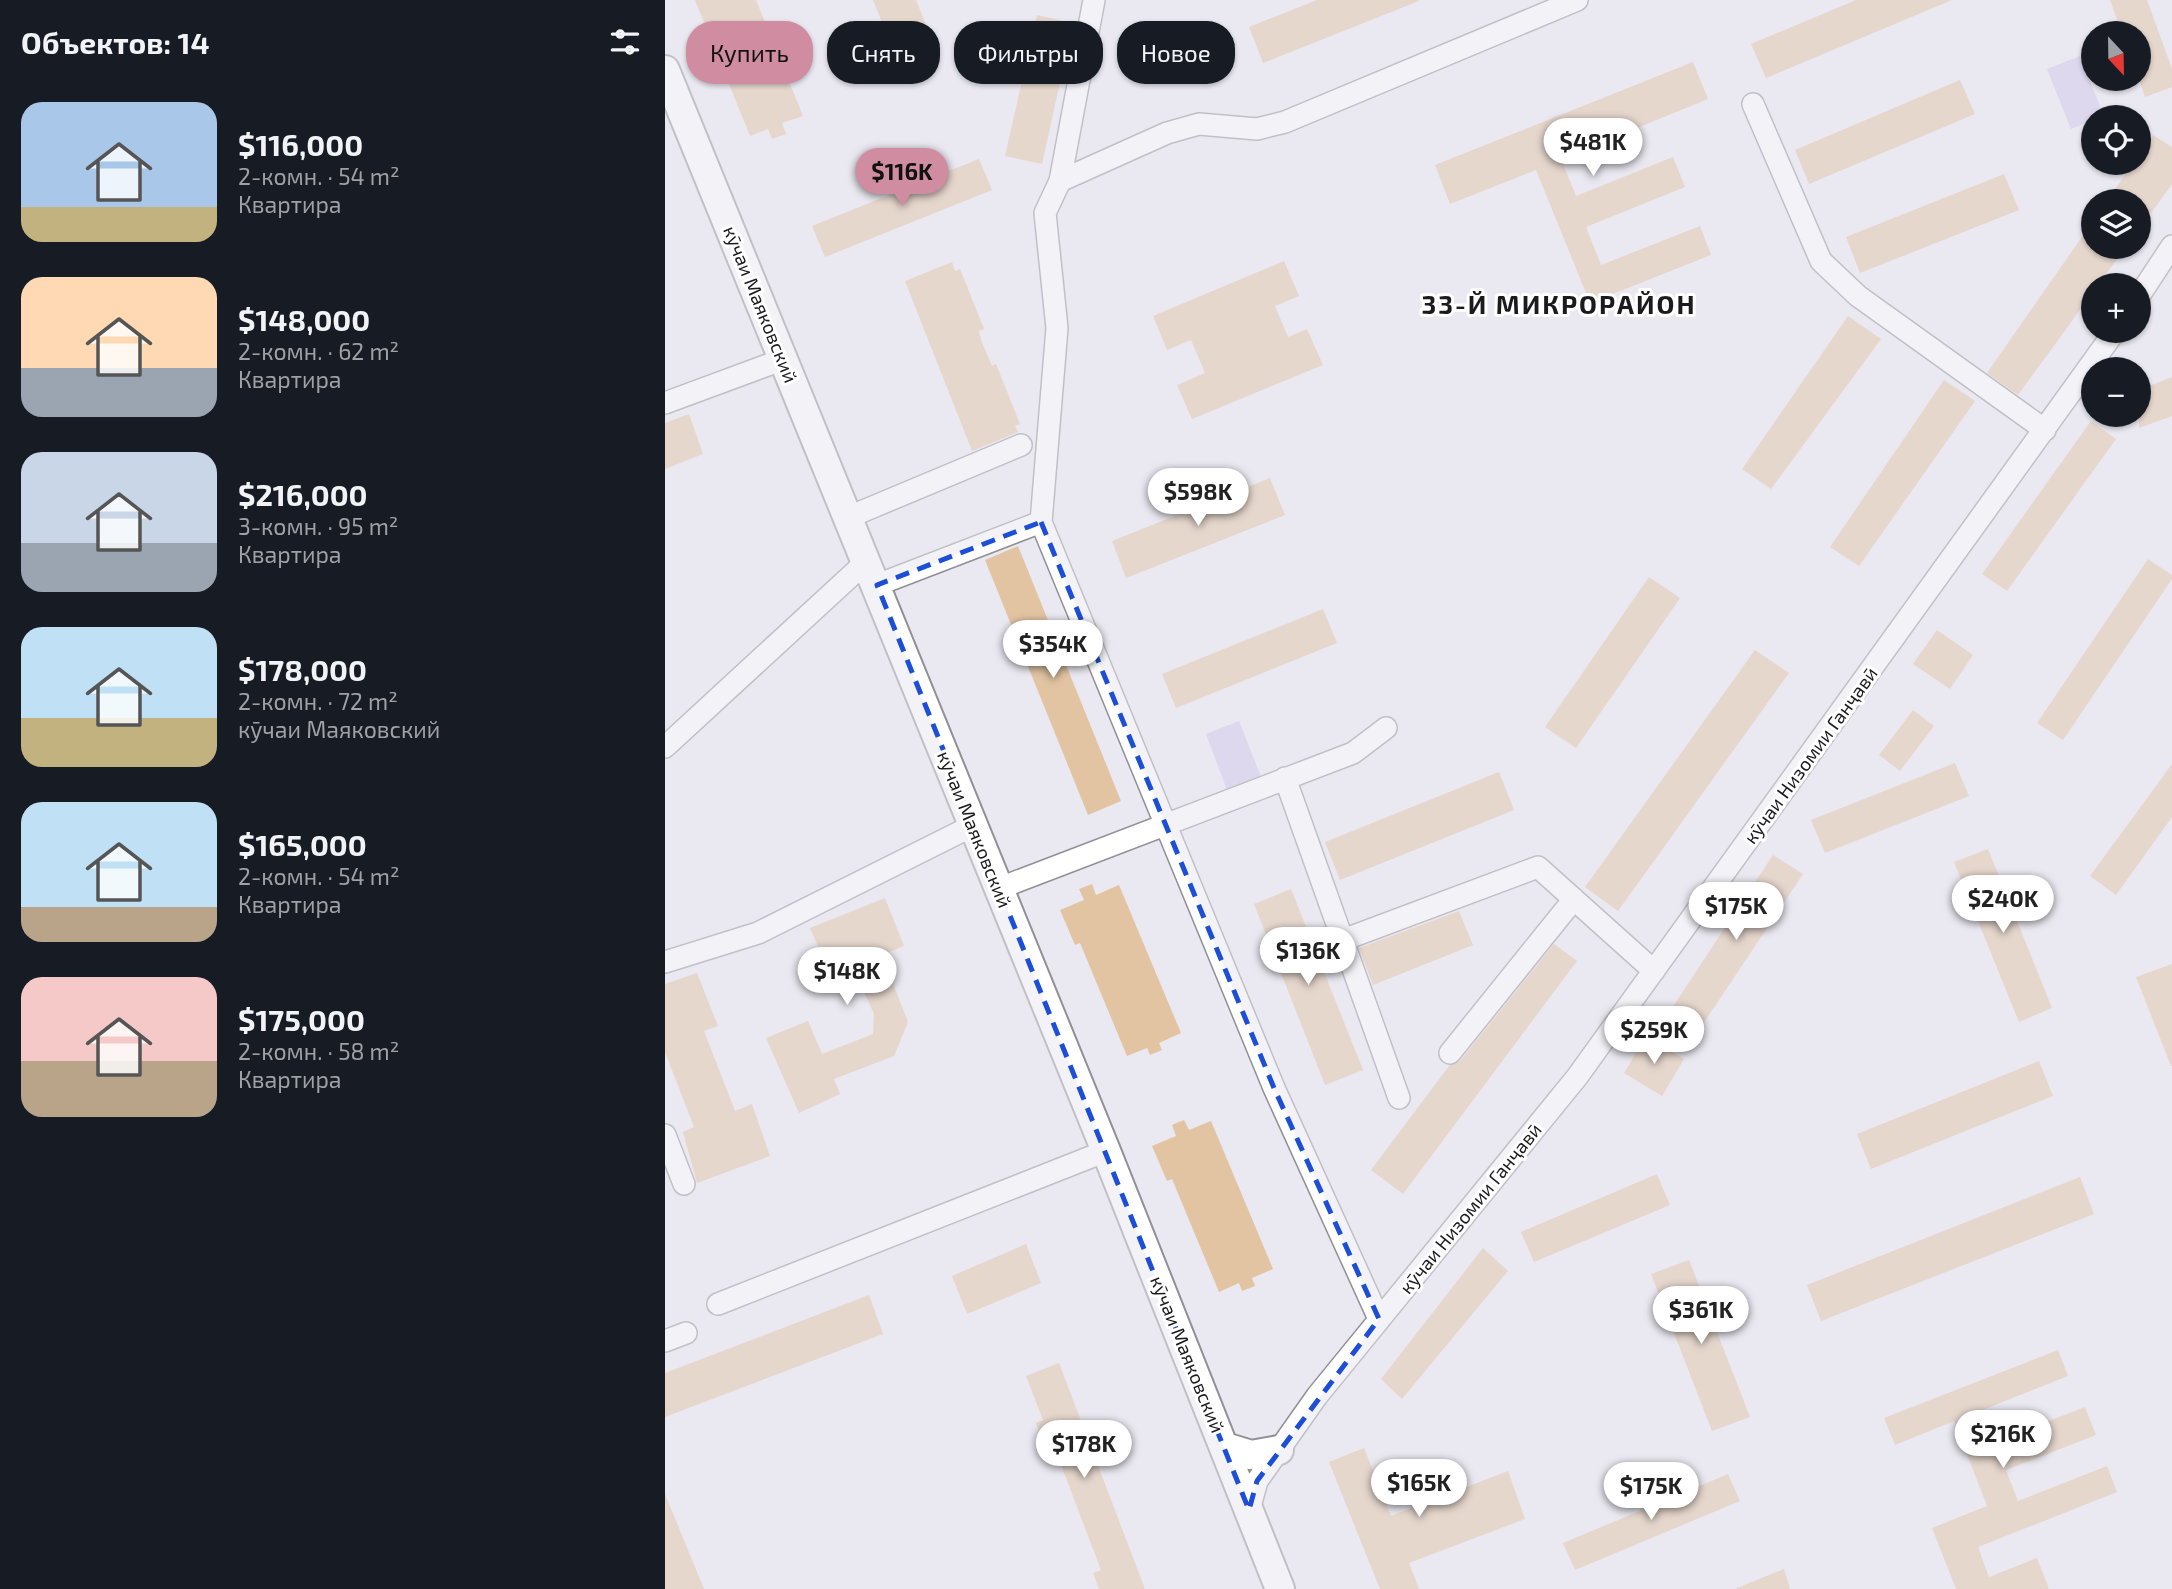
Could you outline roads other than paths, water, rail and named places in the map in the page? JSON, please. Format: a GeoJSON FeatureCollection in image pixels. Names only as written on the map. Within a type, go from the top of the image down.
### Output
{"type":"FeatureCollection","features":[{"type":"Feature","properties":{"kind":"street"},"geometry":{"type":"LineString","coordinates":[[1094,0],[1060,181],[1045,213],[1057,328],[1041,522],[1274,1088],[1379,1319]]}},
{"type":"Feature","properties":{"kind":"street"},"geometry":{"type":"LineString","coordinates":[[1060,181],[1167,134],[1199,124],[1257,129],[1285,122],[1577,0]]}},
{"type":"Feature","properties":{"kind":"street","name":"кӯчаи Маяковский"},"geometry":{"type":"LineString","coordinates":[[665,71],[1000,888],[1280,1589]]}},
{"type":"Feature","properties":{"kind":"street"},"geometry":{"type":"LineString","coordinates":[[1753,104],[1821,261],[1857,296],[2045,430]]}},
{"type":"Feature","properties":{"kind":"street"},"geometry":{"type":"LineString","coordinates":[[2151,279],[2172,246]]}},
{"type":"Feature","properties":{"kind":"street"},"geometry":{"type":"LineString","coordinates":[[2151,279],[2172,264]]}},
{"type":"Feature","properties":{"kind":"street","name":"кӯчаи Низомии Ганҷавӣ"},"geometry":{"type":"LineString","coordinates":[[1249,1510],[1257,1481],[1317,1396],[1577,1077],[2107,343]]}},
{"type":"Feature","properties":{"kind":"street"},"geometry":{"type":"LineString","coordinates":[[665,403],[784,359]]}},
{"type":"Feature","properties":{"kind":"street"},"geometry":{"type":"LineString","coordinates":[[849,517],[1021,445]]}},
{"type":"Feature","properties":{"kind":"street"},"geometry":{"type":"LineString","coordinates":[[665,747],[872,573],[1041,522]]}},
{"type":"Feature","properties":{"kind":"street"},"geometry":{"type":"LineString","coordinates":[[1000,888],[1353,753],[1386,728]]}},
{"type":"Feature","properties":{"kind":"street"},"geometry":{"type":"LineString","coordinates":[[1285,778],[1399,1098]]}},
{"type":"Feature","properties":{"kind":"street"},"geometry":{"type":"LineString","coordinates":[[665,962],[758,933],[974,825]]}},
{"type":"Feature","properties":{"kind":"street"},"geometry":{"type":"LineString","coordinates":[[1343,940],[1538,867],[1654,971]]}},
{"type":"Feature","properties":{"kind":"street"},"geometry":{"type":"LineString","coordinates":[[1450,1053],[1574,899]]}},
{"type":"Feature","properties":{"kind":"street"},"geometry":{"type":"LineString","coordinates":[[665,1135],[684,1184]]}},
{"type":"Feature","properties":{"kind":"street"},"geometry":{"type":"LineString","coordinates":[[718,1304],[1106,1151]]}},
{"type":"Feature","properties":{"kind":"street"},"geometry":{"type":"LineString","coordinates":[[665,1340],[686,1333]]}},
{"type":"Feature","properties":{"kind":"street"},"geometry":{"type":"LineString","coordinates":[[1225,1447],[1251,1455],[1279,1450]]}},
{"type":"Feature","properties":{"kind":"district","name":"33-Й МИКРОРАЙОН"},"geometry":{"type":"Point","coordinates":[1559,303]}}]}
